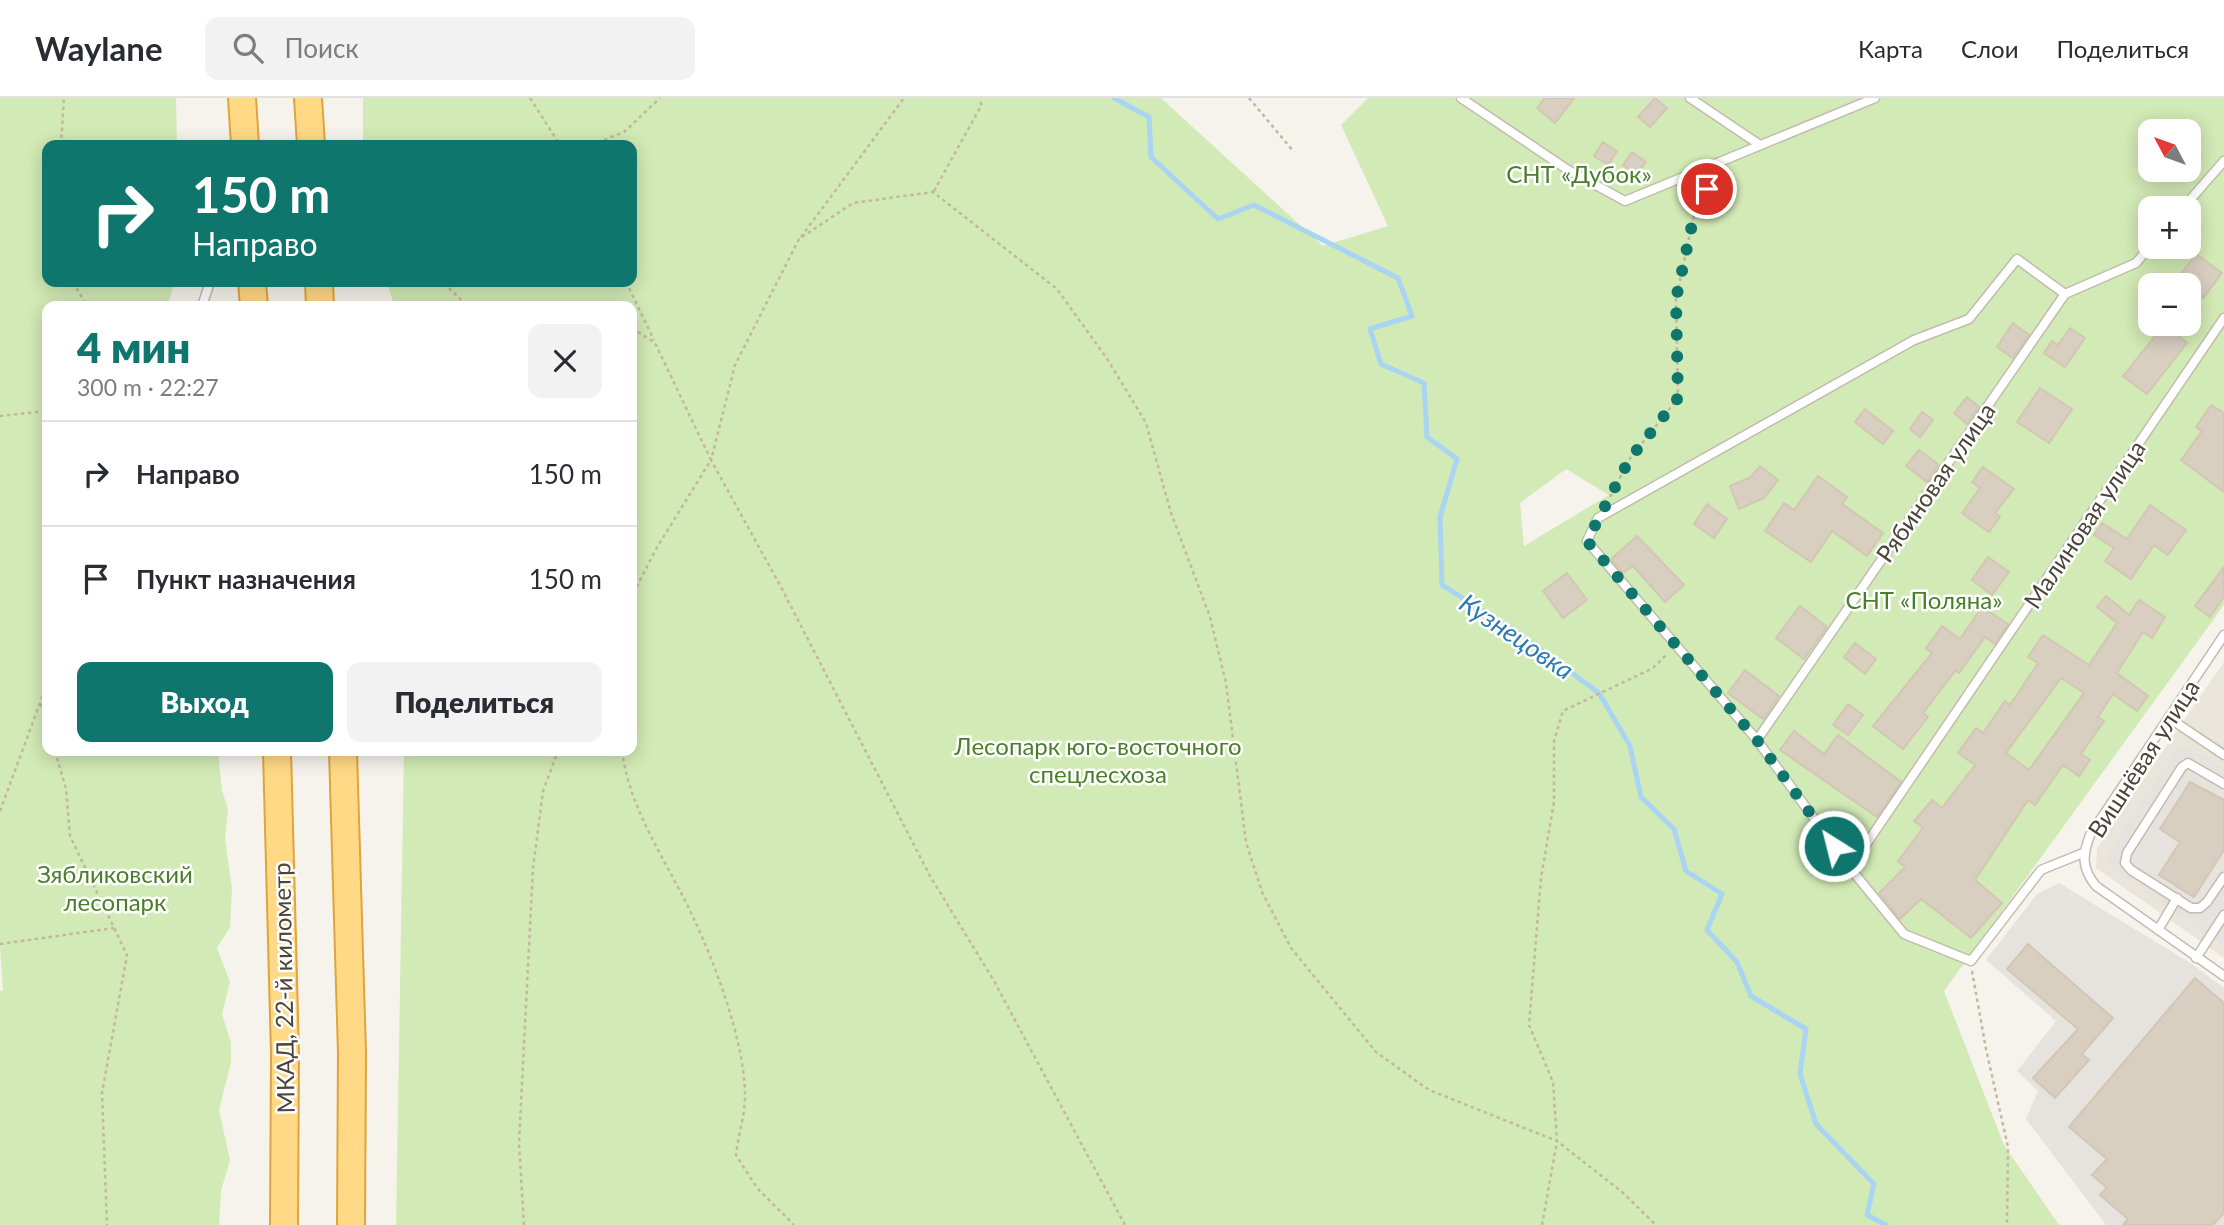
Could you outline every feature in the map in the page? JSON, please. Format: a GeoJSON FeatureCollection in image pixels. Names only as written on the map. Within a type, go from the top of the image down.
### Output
{"type":"FeatureCollection","features":[{"type":"Feature","properties":{"kind":"highway"},"geometry":{"type":"LineString","coordinates":[[242,98],[245,140]]}},
{"type":"Feature","properties":{"kind":"highway"},"geometry":{"type":"LineString","coordinates":[[308,98],[311,140]]}},
{"type":"Feature","properties":{"kind":"highway","name":"МКАД, 22-й километр"},"geometry":{"type":"LineString","coordinates":[[277,756],[285,1054],[284,1225]]}},
{"type":"Feature","properties":{"kind":"highway"},"geometry":{"type":"LineString","coordinates":[[343,756],[352,1039],[351,1225]]}},
{"type":"Feature","properties":{"kind":"lane"},"geometry":{"type":"LineString","coordinates":[[1461,98],[1568,170],[1625,201],[1875,98]]}},
{"type":"Feature","properties":{"kind":"lane"},"geometry":{"type":"LineString","coordinates":[[1690,98],[1760,145]]}},
{"type":"Feature","properties":{"kind":"lane"},"geometry":{"type":"LineString","coordinates":[[2193,196],[2224,161]]}},
{"type":"Feature","properties":{"kind":"lane"},"geometry":{"type":"LineString","coordinates":[[1971,961],[1904,934],[1850,868],[1757,740],[1587,541],[1598,518],[1914,340],[1969,319],[2017,259],[2065,294],[2136,263],[2140,259]]}},
{"type":"Feature","properties":{"kind":"lane","name":"Рябиновая улица"},"geometry":{"type":"LineString","coordinates":[[1757,740],[2065,294]]}},
{"type":"Feature","properties":{"kind":"lane","name":"Малиновая улица"},"geometry":{"type":"LineString","coordinates":[[1850,868],[2224,318]]}},
{"type":"Feature","properties":{"kind":"lane","name":"Вишнёвая улица"},"geometry":{"type":"LineString","coordinates":[[1971,961],[2041,870],[2083,853],[2090,835],[2224,635]]}},
{"type":"Feature","properties":{"kind":"lane"},"geometry":{"type":"LineString","coordinates":[[2169,718],[2224,755]]}},
{"type":"Feature","properties":{"kind":"lane"},"geometry":{"type":"LineString","coordinates":[[2224,784],[2195,765],[2188,763],[2182,767],[2127,853],[2126,863],[2131,870],[2191,908],[2200,908],[2207,902],[2224,877]]}},
{"type":"Feature","properties":{"kind":"lane"},"geometry":{"type":"LineString","coordinates":[[2083,853],[2085,873],[2096,886],[2224,976]]}},
{"type":"Feature","properties":{"kind":"lane"},"geometry":{"type":"LineString","coordinates":[[2158,930],[2176,898]]}},
{"type":"Feature","properties":{"kind":"lane"},"geometry":{"type":"LineString","coordinates":[[2196,958],[2224,915]]}},
{"type":"Feature","properties":{"kind":"path"},"geometry":{"type":"LineString","coordinates":[[61,140],[64,98]]}},
{"type":"Feature","properties":{"kind":"path"},"geometry":{"type":"LineString","coordinates":[[530,98],[557,140]]}},
{"type":"Feature","properties":{"kind":"path"},"geometry":{"type":"LineString","coordinates":[[604,140],[624,132],[660,98]]}},
{"type":"Feature","properties":{"kind":"path"},"geometry":{"type":"LineString","coordinates":[[637,586],[656,549],[711,460],[735,365],[799,239],[904,98]]}},
{"type":"Feature","properties":{"kind":"path"},"geometry":{"type":"LineString","coordinates":[[933,192],[981,106],[981,98]]}},
{"type":"Feature","properties":{"kind":"path"},"geometry":{"type":"LineString","coordinates":[[1249,98],[1294,152]]}},
{"type":"Feature","properties":{"kind":"path"},"geometry":{"type":"LineString","coordinates":[[1598,518],[1629,460],[1678,398],[1676,299],[1696,206],[1718,172]]}},
{"type":"Feature","properties":{"kind":"path"},"geometry":{"type":"LineString","coordinates":[[799,239],[853,203],[933,192],[1057,289],[1108,360],[1146,423],[1171,513],[1210,617],[1226,684],[1246,842],[1262,892],[1291,948],[1376,1052],[1429,1090],[1557,1141],[1622,1192],[1656,1225]]}},
{"type":"Feature","properties":{"kind":"path"},"geometry":{"type":"LineString","coordinates":[[448,287],[462,301]]}},
{"type":"Feature","properties":{"kind":"path"},"geometry":{"type":"LineString","coordinates":[[637,306],[711,460],[788,600],[930,876],[994,981],[1125,1225]]}},
{"type":"Feature","properties":{"kind":"path"},"geometry":{"type":"LineString","coordinates":[[637,331],[655,344]]}},
{"type":"Feature","properties":{"kind":"path"},"geometry":{"type":"LineString","coordinates":[[0,416],[42,412]]}},
{"type":"Feature","properties":{"kind":"path"},"geometry":{"type":"LineString","coordinates":[[1542,1225],[1557,1141],[1553,1082],[1529,1024],[1541,878],[1554,802],[1554,741],[1563,710],[1653,668],[1674,646]]}},
{"type":"Feature","properties":{"kind":"path"},"geometry":{"type":"LineString","coordinates":[[0,811],[42,700]]}},
{"type":"Feature","properties":{"kind":"path"},"geometry":{"type":"LineString","coordinates":[[56,756],[66,789],[70,836],[127,956],[102,1093],[107,1225]]}},
{"type":"Feature","properties":{"kind":"path"},"geometry":{"type":"LineString","coordinates":[[524,1225],[519,1143],[533,868],[543,791],[556,756]]}},
{"type":"Feature","properties":{"kind":"path"},"geometry":{"type":"LineString","coordinates":[[623,756],[624,769],[651,840],[694,918],[736,1029],[745,1097],[736,1155],[757,1188],[794,1225]]}},
{"type":"Feature","properties":{"kind":"path"},"geometry":{"type":"LineString","coordinates":[[0,944],[114,928]]}},
{"type":"Feature","properties":{"kind":"path"},"geometry":{"type":"LineString","coordinates":[[1971,961],[1986,1049],[2008,1147],[2007,1225]]}},
{"type":"Feature","properties":{"kind":"shaded area"},"geometry":{"type":"Polygon","coordinates":[[[2224,662],[2224,768],[2189,746],[2111,869],[2224,947],[2224,958],[2096,868],[2097,848],[2224,662]]]}},
{"type":"Feature","properties":{"kind":"shaded area"},"geometry":{"type":"Polygon","coordinates":[[[2189,746],[2224,768],[2224,947],[2111,869],[2108,854],[2177,747],[2189,746]]]}},
{"type":"Feature","properties":{"kind":"shaded area"},"geometry":{"type":"Polygon","coordinates":[[[2059,883],[2192,964],[2224,988],[2224,1225],[2106,1225],[2026,1119],[2038,1091],[2017,1071],[2056,1021],[1986,960],[2037,894],[2059,883]]]}},
{"type":"Feature","properties":{"kind":"green space","name":"Зябликовский лесопарк"},"geometry":{"type":"Polygon","coordinates":[[[0,98],[176,98],[177,140],[42,140],[42,287],[173,287],[169,301],[42,301],[42,756],[218,756],[222,791],[228,809],[225,839],[232,889],[230,927],[217,948],[230,982],[222,1014],[231,1043],[231,1062],[219,1110],[230,1160],[221,1191],[219,1225],[0,1225],[0,991],[3,990],[0,947],[0,98]]]}},
{"type":"Feature","properties":{"kind":"green space","name":"Лесопарк юго-восточного спецлесхоза"},"geometry":{"type":"Polygon","coordinates":[[[363,98],[1161,98],[1323,246],[1388,226],[1341,125],[1368,98],[2224,98],[2224,605],[1944,991],[2004,1145],[2059,1225],[396,1225],[404,756],[637,756],[637,301],[393,301],[388,287],[637,287],[637,140],[363,140],[363,98]],[[1566,469],[1520,503],[1524,546],[1609,495],[1566,469]]]}},
{"type":"Feature","properties":{"kind":"building"},"geometry":{"type":"Polygon","coordinates":[[[1545,98],[1574,98],[1555,123],[1537,108],[1545,98]]]}},
{"type":"Feature","properties":{"kind":"building"},"geometry":{"type":"Polygon","coordinates":[[[1655,98],[1667,108],[1650,127],[1638,117],[1655,98]]]}},
{"type":"Feature","properties":{"kind":"building"},"geometry":{"type":"Polygon","coordinates":[[[1603,142],[1617,151],[1608,165],[1594,156],[1603,142]]]}},
{"type":"Feature","properties":{"kind":"building"},"geometry":{"type":"Polygon","coordinates":[[[1632,152],[1646,162],[1636,175],[1623,165],[1632,152]]]}},
{"type":"Feature","properties":{"kind":"building"},"geometry":{"type":"Polygon","coordinates":[[[2201,258],[2222,273],[2203,298],[2201,273],[2182,273],[2192,259],[2201,258]]]}},
{"type":"Feature","properties":{"kind":"building"},"geometry":{"type":"Polygon","coordinates":[[[2013,323],[2029,335],[2013,358],[1997,347],[2013,323]]]}},
{"type":"Feature","properties":{"kind":"building"},"geometry":{"type":"Polygon","coordinates":[[[2070,328],[2085,338],[2065,367],[2044,353],[2052,341],[2058,345],[2070,328]]]}},
{"type":"Feature","properties":{"kind":"building"},"geometry":{"type":"Polygon","coordinates":[[[2155,336],[2178,336],[2187,343],[2147,394],[2123,376],[2155,336]]]}},
{"type":"Feature","properties":{"kind":"building"},"geometry":{"type":"Polygon","coordinates":[[[2040,388],[2072,409],[2049,443],[2017,422],[2040,388]]]}},
{"type":"Feature","properties":{"kind":"building"},"geometry":{"type":"Polygon","coordinates":[[[1967,397],[1979,407],[1967,424],[1954,413],[1967,397]]]}},
{"type":"Feature","properties":{"kind":"building"},"geometry":{"type":"Polygon","coordinates":[[[2211,405],[2224,413],[2224,492],[2181,460],[2202,431],[2196,427],[2211,405]]]}},
{"type":"Feature","properties":{"kind":"building"},"geometry":{"type":"Polygon","coordinates":[[[1865,409],[1893,431],[1883,444],[1855,422],[1865,409]]]}},
{"type":"Feature","properties":{"kind":"building"},"geometry":{"type":"Polygon","coordinates":[[[1922,412],[1933,420],[1920,437],[1910,429],[1922,412]]]}},
{"type":"Feature","properties":{"kind":"building"},"geometry":{"type":"Polygon","coordinates":[[[1919,450],[1939,465],[1927,482],[1906,466],[1919,450]]]}},
{"type":"Feature","properties":{"kind":"building"},"geometry":{"type":"Polygon","coordinates":[[[1760,466],[1778,480],[1764,498],[1739,509],[1730,486],[1751,477],[1760,466]]]}},
{"type":"Feature","properties":{"kind":"building"},"geometry":{"type":"Polygon","coordinates":[[[1983,467],[2014,489],[1995,513],[2000,517],[1989,532],[1962,513],[1980,488],[1972,482],[1983,467]]]}},
{"type":"Feature","properties":{"kind":"building"},"geometry":{"type":"Polygon","coordinates":[[[1818,476],[1847,497],[1842,504],[1883,533],[1867,556],[1832,531],[1811,562],[1765,531],[1784,503],[1794,510],[1818,476]]]}},
{"type":"Feature","properties":{"kind":"building"},"geometry":{"type":"Polygon","coordinates":[[[1707,504],[1727,519],[1714,538],[1694,524],[1707,504]]]}},
{"type":"Feature","properties":{"kind":"building"},"geometry":{"type":"Polygon","coordinates":[[[2150,505],[2186,530],[2168,555],[2154,545],[2131,579],[2105,561],[2114,548],[2094,535],[2102,523],[2127,539],[2150,505]]]}},
{"type":"Feature","properties":{"kind":"building"},"geometry":{"type":"Polygon","coordinates":[[[1637,536],[1684,585],[1665,602],[1633,566],[1623,573],[1611,559],[1637,536]]]}},
{"type":"Feature","properties":{"kind":"building"},"geometry":{"type":"Polygon","coordinates":[[[1988,557],[2009,572],[1992,595],[1972,580],[1988,557]]]}},
{"type":"Feature","properties":{"kind":"building"},"geometry":{"type":"Polygon","coordinates":[[[2224,567],[2224,597],[2210,617],[2195,606],[2224,567]]]}},
{"type":"Feature","properties":{"kind":"building"},"geometry":{"type":"Polygon","coordinates":[[[1567,573],[1587,600],[1563,618],[1543,591],[1567,573]]]}},
{"type":"Feature","properties":{"kind":"building"},"geometry":{"type":"Polygon","coordinates":[[[2106,596],[2129,615],[2139,600],[2165,617],[2152,638],[2143,632],[2117,673],[2148,696],[2137,711],[2113,694],[2098,717],[2104,721],[2081,754],[2090,760],[2079,776],[2063,765],[2035,805],[2028,800],[1975,880],[2002,903],[1971,938],[1921,899],[1900,919],[1879,893],[1905,867],[1898,861],[1923,828],[1914,821],[1932,800],[1942,808],[1975,765],[1958,753],[1976,728],[1983,733],[2005,701],[2010,705],[2038,663],[2028,657],[2043,635],[2089,665],[2117,623],[2097,607],[2106,596]],[[2061,678],[2006,753],[2029,770],[2084,693],[2061,678]]]}},
{"type":"Feature","properties":{"kind":"building"},"geometry":{"type":"Polygon","coordinates":[[[1800,606],[1827,627],[1804,659],[1776,638],[1800,606]]]}},
{"type":"Feature","properties":{"kind":"building"},"geometry":{"type":"Polygon","coordinates":[[[1982,607],[2008,624],[1995,644],[1985,637],[1959,673],[1956,670],[1923,713],[1928,717],[1903,749],[1873,726],[1932,653],[1926,648],[1942,626],[1960,639],[1982,607]]]}},
{"type":"Feature","properties":{"kind":"building"},"geometry":{"type":"Polygon","coordinates":[[[1855,643],[1876,659],[1865,674],[1844,657],[1855,643]]]}},
{"type":"Feature","properties":{"kind":"building"},"geometry":{"type":"Polygon","coordinates":[[[1745,670],[1779,696],[1763,719],[1728,693],[1745,670]]]}},
{"type":"Feature","properties":{"kind":"building"},"geometry":{"type":"Polygon","coordinates":[[[1848,704],[1863,715],[1848,735],[1833,725],[1848,704]]]}},
{"type":"Feature","properties":{"kind":"building"},"geometry":{"type":"Polygon","coordinates":[[[1794,731],[1824,754],[1838,735],[1901,782],[1877,817],[1780,750],[1794,731]]]}},
{"type":"Feature","properties":{"kind":"building"},"geometry":{"type":"Polygon","coordinates":[[[2190,782],[2224,800],[2224,850],[2194,897],[2159,875],[2180,842],[2160,829],[2190,782]]]}},
{"type":"Feature","properties":{"kind":"building"},"geometry":{"type":"Polygon","coordinates":[[[2028,944],[2113,1018],[2082,1054],[2089,1060],[2055,1098],[2033,1078],[2078,1029],[2007,969],[2028,944]]]}},
{"type":"Feature","properties":{"kind":"building"},"geometry":{"type":"Polygon","coordinates":[[[2195,978],[2224,1003],[2224,1213],[2213,1225],[2123,1225],[2128,1219],[2100,1195],[2107,1188],[2092,1175],[2107,1159],[2069,1127],[2195,978]]]}},
{"type":"Feature","properties":{"kind":"waterway","name":"Кузнецовка"},"geometry":{"type":"LineString","coordinates":[[1114,98],[1149,117],[1151,157],[1218,219],[1254,205],[1398,278],[1412,316],[1370,329],[1381,364],[1424,383],[1427,437],[1457,459],[1440,517],[1442,585],[1515,631],[1599,693],[1630,746],[1641,797],[1674,829],[1686,871],[1722,894],[1707,930],[1737,962],[1751,996],[1806,1029],[1800,1074],[1816,1124],[1874,1184],[1867,1215],[1886,1225]]}},
{"type":"Feature","properties":{"kind":"route"},"geometry":{"type":"LineString","coordinates":[[1707,189],[1696,206],[1676,299],[1678,398],[1629,460],[1587,541],[1757,740],[1834,846]]}},
{"type":"Feature","properties":{"kind":"park label","name":"СНТ «Дубок»"},"geometry":{"type":"Point","coordinates":[1579,173]}},
{"type":"Feature","properties":{"kind":"park label","name":"СНТ «Поляна»"},"geometry":{"type":"Point","coordinates":[1924,599]}}]}
